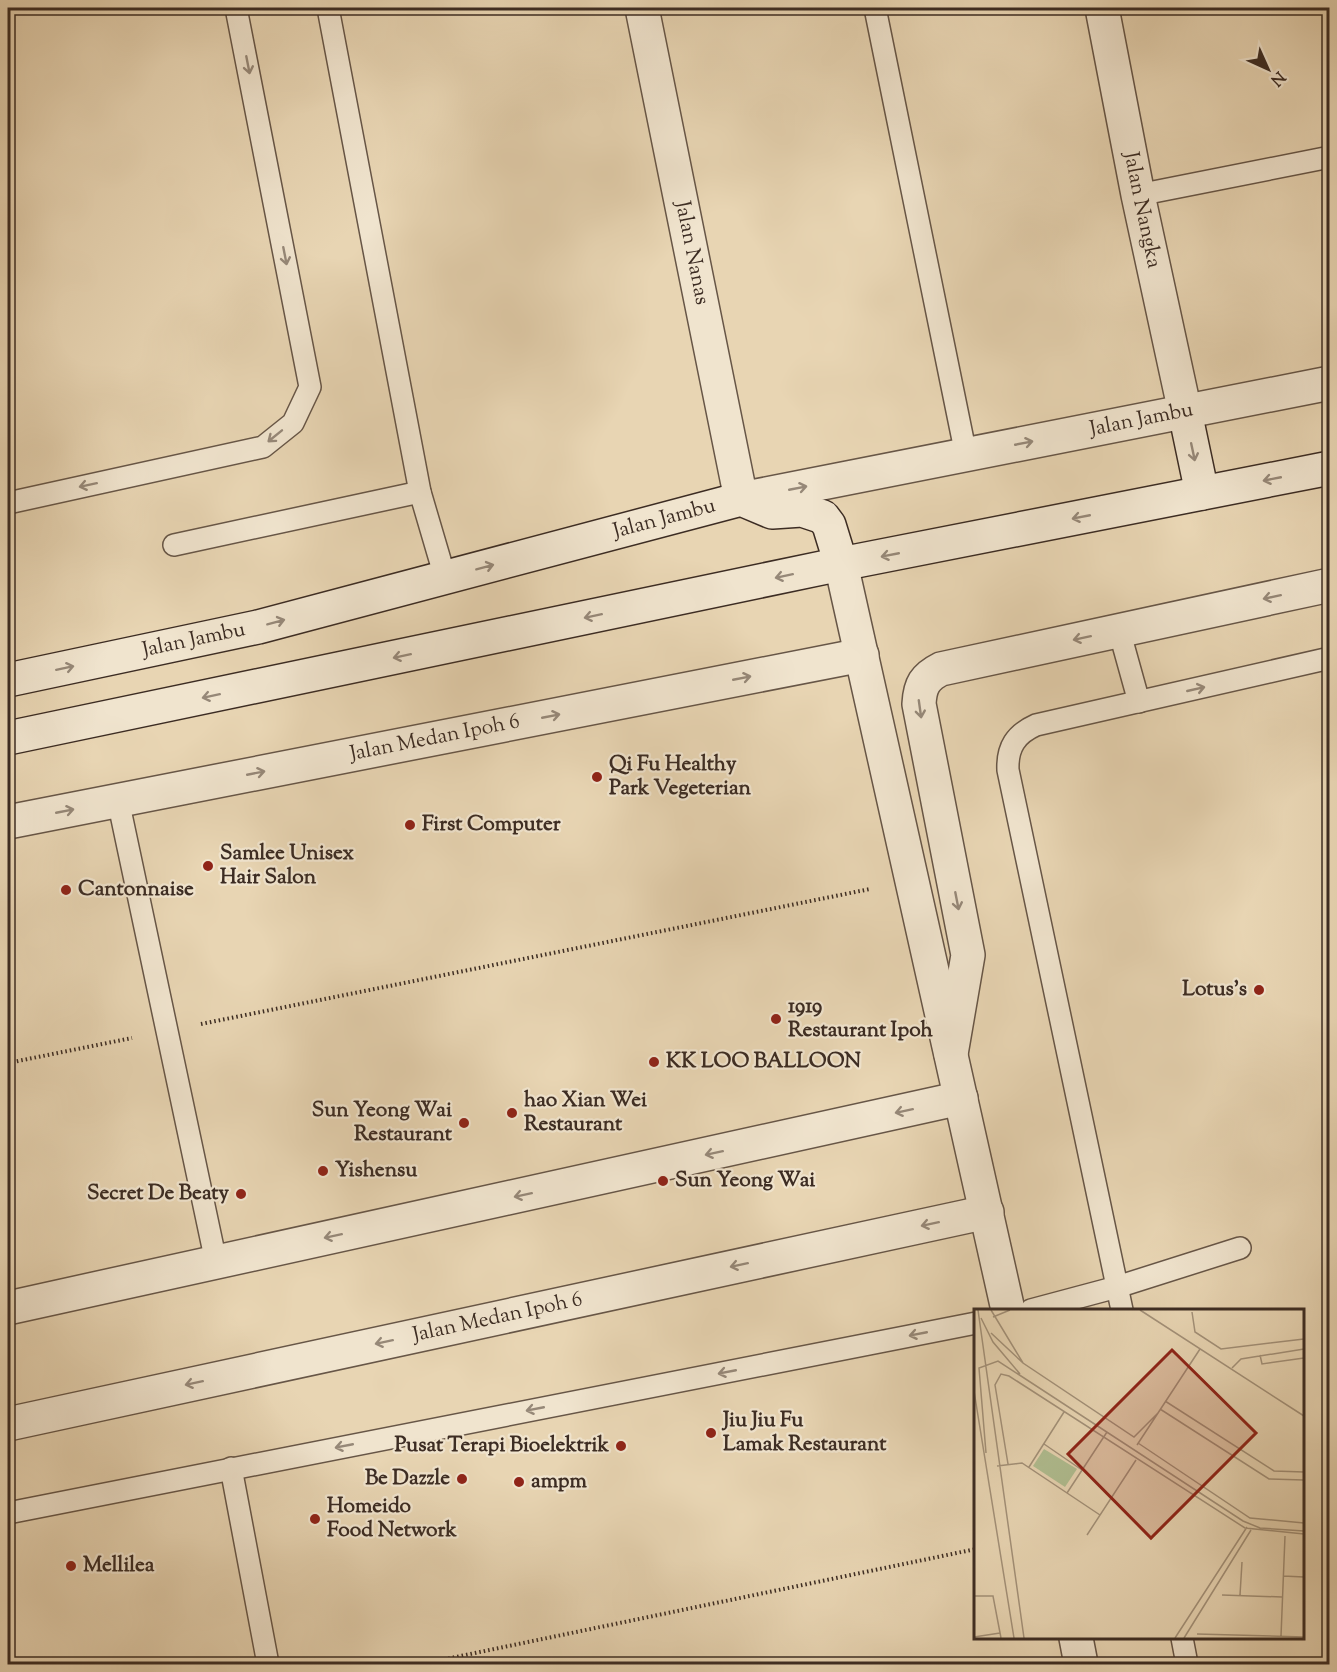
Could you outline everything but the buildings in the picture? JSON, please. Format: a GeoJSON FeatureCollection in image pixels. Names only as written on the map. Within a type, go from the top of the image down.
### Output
{"type":"FeatureCollection","features":[{"type":"Feature","properties":{"kind":"street","name":"Jalan Nanas"},"geometry":{"type":"LineString","coordinates":[[642,8],[741,499]]}},
{"type":"Feature","properties":{"kind":"street","name":"Jalan Nangka"},"geometry":{"type":"LineString","coordinates":[[1102,8],[1138,195],[1202,493]]}},
{"type":"Feature","properties":{"kind":"street","name":"Jalan Jambu"},"geometry":{"type":"LineString","coordinates":[[8,680],[258,627],[741,499],[1329,384]]}},
{"type":"Feature","properties":{"kind":"street"},"geometry":{"type":"LineString","coordinates":[[8,738],[842,564],[1329,468]]}},
{"type":"Feature","properties":{"kind":"street"},"geometry":{"type":"LineString","coordinates":[[741,499],[772,512],[802,510],[823,517],[829,525],[842,564],[1008,1309]]}},
{"type":"Feature","properties":{"kind":"street"},"geometry":{"type":"LineString","coordinates":[[951,1054],[968,955],[918,704],[920,688],[928,675],[941,669],[1329,585]]}},
{"type":"Feature","properties":{"kind":"street","name":"Jalan Medan Ipoh 6"},"geometry":{"type":"LineString","coordinates":[[8,822],[862,655]]}},
{"type":"Feature","properties":{"kind":"street"},"geometry":{"type":"LineString","coordinates":[[8,1308],[961,1098]]}},
{"type":"Feature","properties":{"kind":"street","name":"Jalan Medan Ipoh 6"},"geometry":{"type":"LineString","coordinates":[[8,1424],[987,1212]]}},
{"type":"Feature","properties":{"kind":"street"},"geometry":{"type":"LineString","coordinates":[[1076,1639],[1081,1665]]}},
{"type":"Feature","properties":{"kind":"lane"},"geometry":{"type":"LineString","coordinates":[[8,503],[263,447],[293,423],[310,387],[236,8]]}},
{"type":"Feature","properties":{"kind":"lane"},"geometry":{"type":"LineString","coordinates":[[328,8],[420,492],[445,577]]}},
{"type":"Feature","properties":{"kind":"lane"},"geometry":{"type":"LineString","coordinates":[[875,8],[966,455]]}},
{"type":"Feature","properties":{"kind":"lane"},"geometry":{"type":"LineString","coordinates":[[1138,195],[1329,157]]}},
{"type":"Feature","properties":{"kind":"lane"},"geometry":{"type":"LineString","coordinates":[[174,545],[420,492]]}},
{"type":"Feature","properties":{"kind":"lane"},"geometry":{"type":"LineString","coordinates":[[1119,630],[1139,702]]}},
{"type":"Feature","properties":{"kind":"lane"},"geometry":{"type":"LineString","coordinates":[[1122,1309],[1008,770],[1007,755],[1013,742],[1023,731],[1036,725],[1329,658]]}},
{"type":"Feature","properties":{"kind":"lane"},"geometry":{"type":"LineString","coordinates":[[118,800],[216,1262]]}},
{"type":"Feature","properties":{"kind":"lane"},"geometry":{"type":"LineString","coordinates":[[1038,1309],[1240,1248]]}},
{"type":"Feature","properties":{"kind":"lane"},"geometry":{"type":"LineString","coordinates":[[8,1513],[974,1323]]}},
{"type":"Feature","properties":{"kind":"lane"},"geometry":{"type":"LineString","coordinates":[[231,1468],[268,1665]]}},
{"type":"Feature","properties":{"kind":"lane"},"geometry":{"type":"LineString","coordinates":[[1182,1639],[1187,1665]]}},
{"type":"Feature","properties":{"kind":"path"},"geometry":{"type":"LineString","coordinates":[[8,1063],[912,880]]}},
{"type":"Feature","properties":{"kind":"path"},"geometry":{"type":"LineString","coordinates":[[422,1665],[974,1550]]}},
{"type":"Feature","properties":{"kind":"place","name":"Qi Fu Healthy Park Vegeterian"},"geometry":{"type":"Point","coordinates":[597,777]}},
{"type":"Feature","properties":{"kind":"place","name":"First Computer"},"geometry":{"type":"Point","coordinates":[410,825]}},
{"type":"Feature","properties":{"kind":"place","name":"Samlee Unisex Hair Salon"},"geometry":{"type":"Point","coordinates":[208,866]}},
{"type":"Feature","properties":{"kind":"place","name":"Cantonnaise"},"geometry":{"type":"Point","coordinates":[66,890]}},
{"type":"Feature","properties":{"kind":"place","name":"Lotus's"},"geometry":{"type":"Point","coordinates":[1259,990]}},
{"type":"Feature","properties":{"kind":"place","name":"1919 Restaurant Ipoh"},"geometry":{"type":"Point","coordinates":[776,1019]}},
{"type":"Feature","properties":{"kind":"place","name":"KK LOO BALLOON"},"geometry":{"type":"Point","coordinates":[654,1062]}},
{"type":"Feature","properties":{"kind":"place","name":"hao Xian Wei Restaurant"},"geometry":{"type":"Point","coordinates":[512,1113]}},
{"type":"Feature","properties":{"kind":"place","name":"Sun Yeong Wai Restaurant"},"geometry":{"type":"Point","coordinates":[464,1123]}},
{"type":"Feature","properties":{"kind":"place","name":"Yishensu"},"geometry":{"type":"Point","coordinates":[323,1171]}},
{"type":"Feature","properties":{"kind":"place","name":"Sun Yeong Wai"},"geometry":{"type":"Point","coordinates":[663,1181]}},
{"type":"Feature","properties":{"kind":"place","name":"Secret De Beaty"},"geometry":{"type":"Point","coordinates":[241,1194]}},
{"type":"Feature","properties":{"kind":"place","name":"Jiu Jiu Fu Lamak Restaurant"},"geometry":{"type":"Point","coordinates":[711,1433]}},
{"type":"Feature","properties":{"kind":"place","name":"Pusat Terapi Bioelektrik"},"geometry":{"type":"Point","coordinates":[621,1446]}},
{"type":"Feature","properties":{"kind":"place","name":"Be Dazzle"},"geometry":{"type":"Point","coordinates":[462,1479]}},
{"type":"Feature","properties":{"kind":"place","name":"ampm"},"geometry":{"type":"Point","coordinates":[519,1482]}},
{"type":"Feature","properties":{"kind":"place","name":"Homeido Food Network"},"geometry":{"type":"Point","coordinates":[315,1519]}},
{"type":"Feature","properties":{"kind":"place","name":"Mellilea"},"geometry":{"type":"Point","coordinates":[71,1566]}}]}
